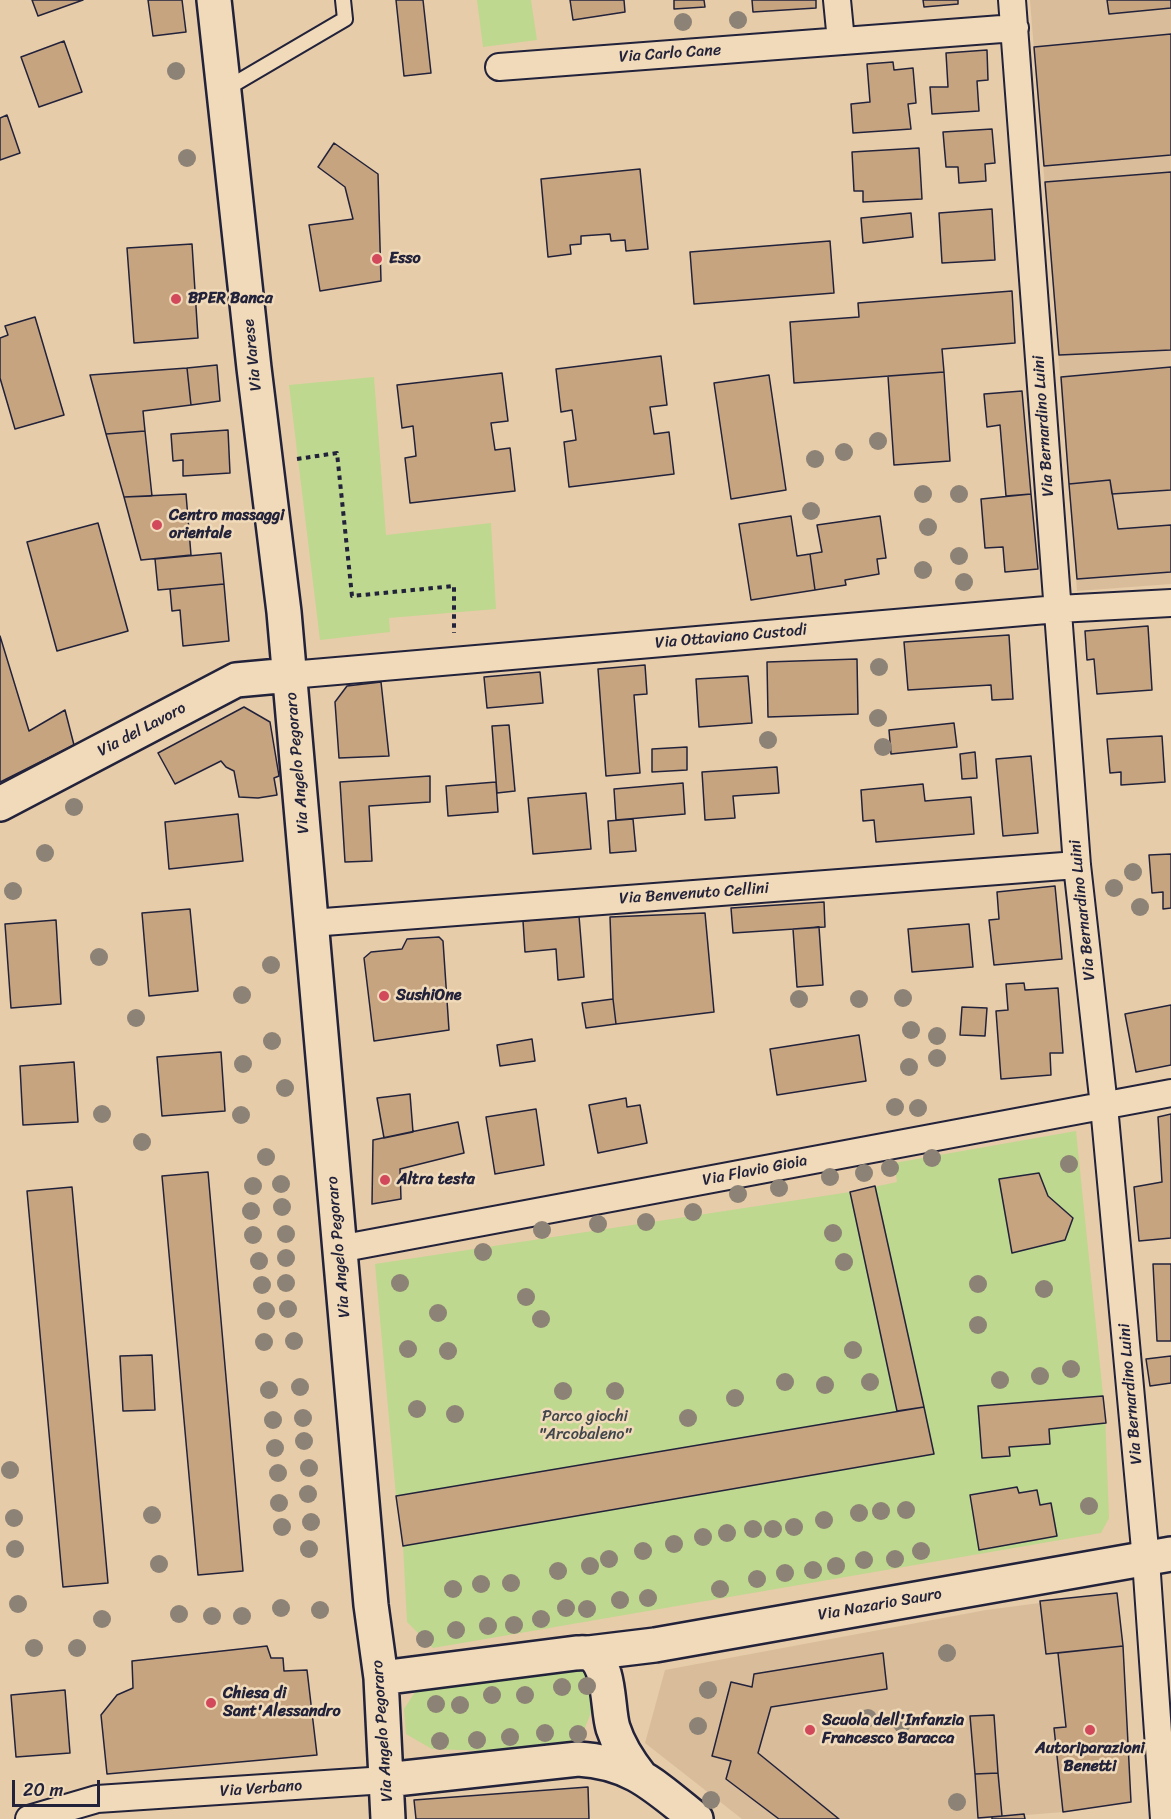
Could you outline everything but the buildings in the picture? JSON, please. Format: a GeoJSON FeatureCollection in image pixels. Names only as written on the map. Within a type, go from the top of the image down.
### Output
{"type":"FeatureCollection","features":[{"type":"Feature","properties":{"kind":"main road","name":"Via Varese"},"geometry":{"type":"LineString","coordinates":[[214,0],[290,675]]}},
{"type":"Feature","properties":{"kind":"main road","name":"Via del Lavoro"},"geometry":{"type":"LineString","coordinates":[[0,804],[236,680],[290,675]]}},
{"type":"Feature","properties":{"kind":"main road","name":"Via Angelo Pegoraro"},"geometry":{"type":"LineString","coordinates":[[290,675],[371,1605],[381,1678],[388,1819]]}},
{"type":"Feature","properties":{"kind":"main road","name":"Via Nazario Sauro"},"geometry":{"type":"LineString","coordinates":[[381,1678],[576,1653],[638,1648],[1102,1565],[1159,1557]]}},
{"type":"Feature","properties":{"kind":"main road"},"geometry":{"type":"LineString","coordinates":[[606,1687],[617,1666],[638,1648]]}},
{"type":"Feature","properties":{"kind":"main road"},"geometry":{"type":"LineString","coordinates":[[589,1653],[602,1667],[612,1725],[628,1760],[641,1777]]}},
{"type":"Feature","properties":{"kind":"main road"},"geometry":{"type":"LineString","coordinates":[[386,1780],[578,1759],[588,1756],[604,1744],[612,1725]]}},
{"type":"Feature","properties":{"kind":"main road"},"geometry":{"type":"LineString","coordinates":[[578,1759],[610,1763],[641,1777],[696,1819]]}},
{"type":"Feature","properties":{"kind":"street"},"geometry":{"type":"LineString","coordinates":[[837,0],[841,41]]}},
{"type":"Feature","properties":{"kind":"street","name":"Via Bernardino Luini"},"geometry":{"type":"LineString","coordinates":[[1012,0],[1077,865],[1159,1557],[1164,1819]]}},
{"type":"Feature","properties":{"kind":"street","name":"Via Carlo Cane"},"geometry":{"type":"LineString","coordinates":[[499,67],[1015,28]]}},
{"type":"Feature","properties":{"kind":"street","name":"Via Ottaviano Custodi"},"geometry":{"type":"LineString","coordinates":[[290,675],[1058,609],[1171,603]]}},
{"type":"Feature","properties":{"kind":"street","name":"Via Benvenuto Cellini"},"geometry":{"type":"LineString","coordinates":[[311,923],[1077,865]]}},
{"type":"Feature","properties":{"kind":"street","name":"Via Flavio Gioia"},"geometry":{"type":"LineString","coordinates":[[339,1249],[1171,1093]]}},
{"type":"Feature","properties":{"kind":"street","name":"Via Verbano"},"geometry":{"type":"LineString","coordinates":[[29,1819],[97,1799],[386,1780]]}},
{"type":"Feature","properties":{"kind":"lane"},"geometry":{"type":"LineString","coordinates":[[224,90],[345,19],[343,0]]}},
{"type":"Feature","properties":{"kind":"path"},"geometry":{"type":"LineString","coordinates":[[266,464],[337,453],[352,596],[454,586],[455,661]]}},
{"type":"Feature","properties":{"kind":"shaded area"},"geometry":{"type":"Polygon","coordinates":[[[1030,0],[1171,0],[1171,584],[1077,591],[1030,0]]]}},
{"type":"Feature","properties":{"kind":"shaded area","name":"Scuola dell'Infanzia Francesco Baracca"},"geometry":{"type":"Polygon","coordinates":[[[1117,1593],[1123,1646],[1131,1802],[1063,1812],[979,1819],[742,1819],[645,1743],[665,1670],[986,1610],[1117,1593]]]}},
{"type":"Feature","properties":{"kind":"green space"},"geometry":{"type":"Polygon","coordinates":[[[477,0],[531,0],[537,40],[483,47],[477,0]]]}},
{"type":"Feature","properties":{"kind":"green space"},"geometry":{"type":"Polygon","coordinates":[[[374,377],[386,535],[491,523],[496,609],[389,618],[390,632],[320,640],[289,385],[374,377]]]}},
{"type":"Feature","properties":{"kind":"green space","name":"Parco giochi \"Arcobaleno\""},"geometry":{"type":"Polygon","coordinates":[[[1076,1131],[1105,1414],[1109,1518],[1101,1533],[433,1648],[407,1622],[403,1546],[396,1496],[375,1264],[850,1192],[897,1182],[894,1163],[1076,1131]]]}},
{"type":"Feature","properties":{"kind":"green space"},"geometry":{"type":"Polygon","coordinates":[[[584,1669],[593,1707],[580,1741],[549,1750],[515,1752],[432,1749],[406,1734],[404,1709],[415,1692],[461,1678],[584,1669]]]}},
{"type":"Feature","properties":{"kind":"place","name":"Esso"},"geometry":{"type":"Point","coordinates":[377,259]}},
{"type":"Feature","properties":{"kind":"place","name":"BPER Banca"},"geometry":{"type":"Point","coordinates":[176,299]}},
{"type":"Feature","properties":{"kind":"place","name":"Centro massaggi orientale"},"geometry":{"type":"Point","coordinates":[157,525]}},
{"type":"Feature","properties":{"kind":"place","name":"SushiOne"},"geometry":{"type":"Point","coordinates":[384,996]}},
{"type":"Feature","properties":{"kind":"place","name":"Altra testa"},"geometry":{"type":"Point","coordinates":[385,1180]}},
{"type":"Feature","properties":{"kind":"place","name":"Chiesa di Sant'Alessandro"},"geometry":{"type":"Point","coordinates":[211,1703]}},
{"type":"Feature","properties":{"kind":"place","name":"Scuola dell'Infanzia Francesco Baracca"},"geometry":{"type":"Point","coordinates":[810,1730]}},
{"type":"Feature","properties":{"kind":"place","name":"Autoriparazioni Benetti"},"geometry":{"type":"Point","coordinates":[1090,1730]}}]}
